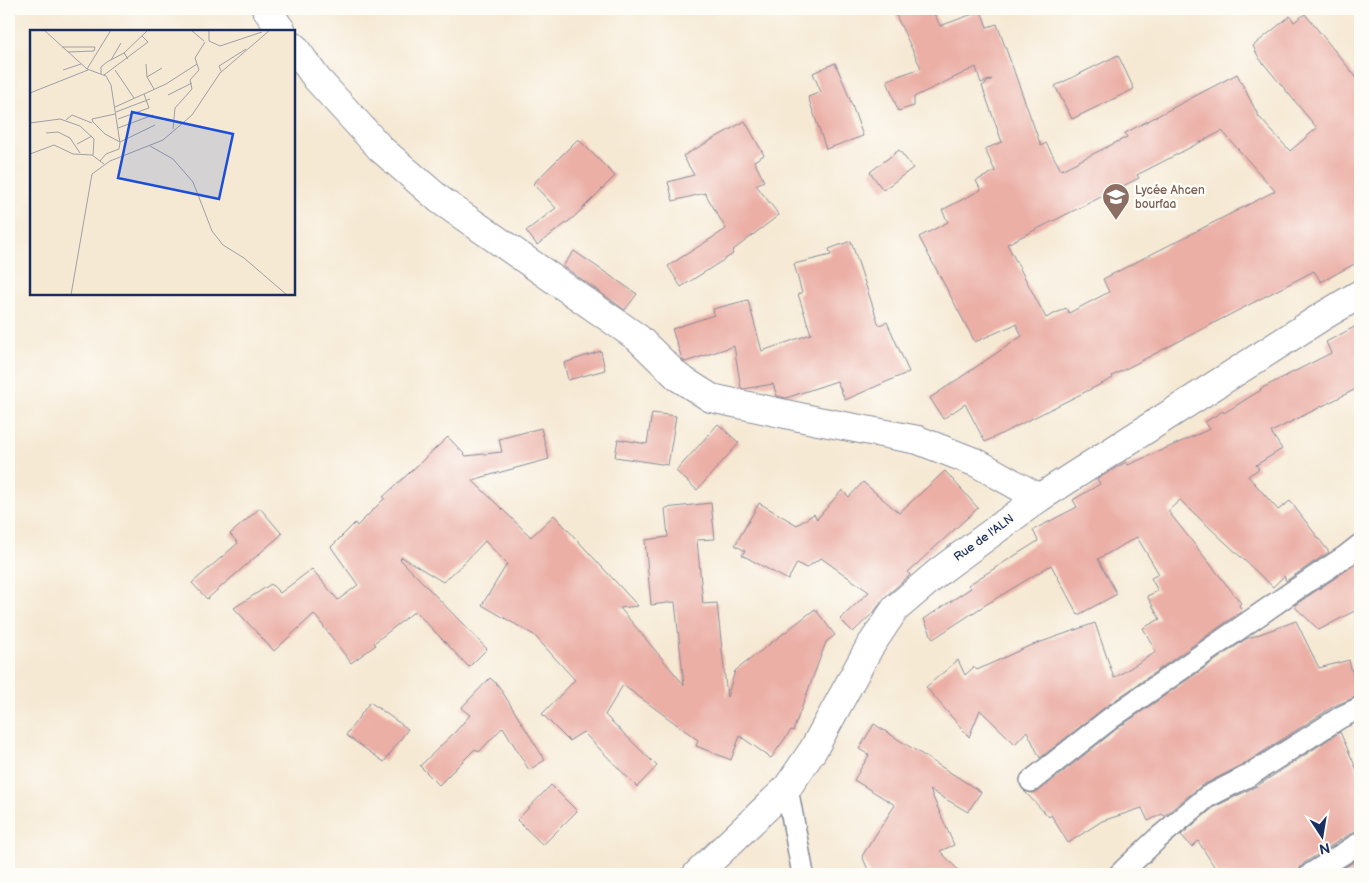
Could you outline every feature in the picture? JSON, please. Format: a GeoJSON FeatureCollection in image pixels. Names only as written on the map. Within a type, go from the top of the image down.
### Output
{"type":"FeatureCollection","features":[{"type":"Feature","properties":{"kind":"street"},"geometry":{"type":"LineString","coordinates":[[266,9],[281,30]]}},
{"type":"Feature","properties":{"kind":"street"},"geometry":{"type":"LineString","coordinates":[[295,48],[317,78],[380,149],[440,200],[638,338],[678,377],[711,398],[918,440],[977,463],[1039,498]]}},
{"type":"Feature","properties":{"kind":"street","name":"Rue de l'ALN"},"geometry":{"type":"LineString","coordinates":[[697,874],[787,788],[813,750],[869,648],[895,609],[941,570],[1039,498],[1360,294]]}},
{"type":"Feature","properties":{"kind":"street"},"geometry":{"type":"LineString","coordinates":[[1031,781],[1111,718],[1346,556],[1360,544]]}},
{"type":"Feature","properties":{"kind":"street"},"geometry":{"type":"LineString","coordinates":[[1120,874],[1157,839],[1207,797],[1250,775],[1341,717],[1360,708]]}},
{"type":"Feature","properties":{"kind":"street"},"geometry":{"type":"LineString","coordinates":[[787,788],[802,874]]}},
{"type":"Feature","properties":{"kind":"street"},"geometry":{"type":"LineString","coordinates":[[1311,874],[1360,843]]}},
{"type":"Feature","properties":{"kind":"building"},"geometry":{"type":"Polygon","coordinates":[[[893,9],[932,9],[940,26],[981,11],[987,27],[997,24],[1041,146],[1046,143],[1061,170],[1127,137],[1125,133],[1237,74],[1259,117],[1290,151],[1317,128],[1259,58],[1253,46],[1290,16],[1294,22],[1305,14],[1360,82],[1360,261],[1321,282],[1314,271],[1112,376],[1113,378],[985,442],[965,404],[943,419],[930,398],[1022,336],[1016,324],[975,342],[919,237],[948,222],[942,210],[981,190],[976,181],[995,171],[985,149],[1002,142],[982,86],[992,79],[981,83],[976,67],[914,97],[914,106],[898,111],[887,80],[921,68],[893,9]],[[1222,131],[1137,175],[1139,178],[1007,244],[1046,318],[1066,308],[1069,313],[1109,292],[1103,279],[1275,191],[1222,131]]]}},
{"type":"Feature","properties":{"kind":"building"},"geometry":{"type":"Polygon","coordinates":[[[1118,55],[1134,89],[1072,119],[1055,86],[1118,55]]]}},
{"type":"Feature","properties":{"kind":"building"},"geometry":{"type":"Polygon","coordinates":[[[835,63],[863,136],[826,149],[808,97],[821,92],[813,73],[835,63]]]}},
{"type":"Feature","properties":{"kind":"building"},"geometry":{"type":"Polygon","coordinates":[[[745,121],[764,155],[754,161],[764,181],[756,185],[779,215],[732,251],[733,254],[681,287],[668,266],[726,229],[705,193],[673,201],[668,182],[694,175],[683,156],[745,121]]]}},
{"type":"Feature","properties":{"kind":"building"},"geometry":{"type":"Polygon","coordinates":[[[578,139],[615,176],[573,218],[537,245],[526,231],[556,208],[533,184],[578,139]]]}},
{"type":"Feature","properties":{"kind":"building"},"geometry":{"type":"Polygon","coordinates":[[[899,150],[913,168],[883,190],[870,172],[899,150]]]}},
{"type":"Feature","properties":{"kind":"building"},"geometry":{"type":"Polygon","coordinates":[[[851,241],[879,325],[887,322],[909,372],[845,400],[837,381],[786,398],[777,396],[773,384],[741,388],[734,346],[685,362],[682,359],[672,329],[714,315],[713,309],[748,300],[762,351],[811,334],[798,294],[802,293],[794,264],[831,255],[829,249],[851,241]]]}},
{"type":"Feature","properties":{"kind":"building"},"geometry":{"type":"Polygon","coordinates":[[[574,251],[637,294],[625,310],[563,266],[574,251]]]}},
{"type":"Feature","properties":{"kind":"building"},"geometry":{"type":"Polygon","coordinates":[[[1360,324],[1360,387],[1271,432],[1282,449],[1256,465],[1259,469],[1248,476],[1278,510],[1290,501],[1329,552],[1286,581],[1284,576],[1273,587],[1180,500],[1168,511],[1241,603],[1239,605],[1242,611],[1104,708],[1040,758],[1027,731],[1015,744],[980,710],[969,737],[926,687],[958,660],[965,675],[974,667],[977,670],[1027,647],[1095,623],[1114,678],[1156,652],[1143,628],[1160,619],[1147,596],[1158,591],[1151,578],[1159,574],[1137,537],[1098,559],[1117,594],[1078,615],[1051,565],[933,639],[924,619],[971,588],[968,585],[1038,541],[1033,530],[1077,507],[1073,500],[1100,484],[1097,479],[1126,462],[1128,465],[1210,429],[1205,422],[1223,411],[1224,413],[1260,389],[1331,353],[1326,342],[1360,324]]]}},
{"type":"Feature","properties":{"kind":"building"},"geometry":{"type":"Polygon","coordinates":[[[601,351],[605,370],[568,380],[564,363],[601,351]]]}},
{"type":"Feature","properties":{"kind":"building"},"geometry":{"type":"Polygon","coordinates":[[[652,413],[676,416],[668,465],[615,457],[618,439],[647,444],[652,413]]]}},
{"type":"Feature","properties":{"kind":"building"},"geometry":{"type":"Polygon","coordinates":[[[718,424],[739,443],[697,490],[676,471],[718,424]]]}},
{"type":"Feature","properties":{"kind":"building"},"geometry":{"type":"Polygon","coordinates":[[[541,428],[549,459],[472,480],[531,537],[554,515],[638,606],[620,608],[684,685],[675,602],[651,605],[645,540],[668,537],[665,508],[711,503],[715,539],[697,540],[703,604],[717,603],[727,697],[735,671],[815,609],[835,635],[826,642],[793,731],[791,730],[771,758],[740,736],[731,760],[696,746],[698,740],[623,685],[605,715],[657,766],[637,787],[583,732],[569,741],[542,714],[575,680],[534,635],[482,605],[507,564],[485,541],[443,582],[402,557],[400,559],[487,649],[469,667],[415,611],[374,643],[376,645],[351,663],[314,614],[274,651],[234,608],[271,584],[280,593],[312,569],[338,600],[358,585],[331,547],[355,523],[357,526],[385,498],[383,497],[448,437],[466,456],[502,452],[499,439],[541,428]]]}},
{"type":"Feature","properties":{"kind":"building"},"geometry":{"type":"Polygon","coordinates":[[[945,471],[978,508],[908,572],[910,575],[885,597],[873,613],[853,632],[840,619],[869,592],[821,558],[806,568],[797,563],[788,580],[742,555],[745,551],[735,545],[759,503],[797,525],[814,514],[817,519],[842,490],[849,497],[863,482],[899,513],[945,471]]]}},
{"type":"Feature","properties":{"kind":"building"},"geometry":{"type":"Polygon","coordinates":[[[260,508],[282,534],[207,599],[192,583],[238,543],[230,534],[260,508]]]}},
{"type":"Feature","properties":{"kind":"building"},"geometry":{"type":"Polygon","coordinates":[[[1360,561],[1360,608],[1319,630],[1295,605],[1360,561]]]}},
{"type":"Feature","properties":{"kind":"building"},"geometry":{"type":"Polygon","coordinates":[[[1296,621],[1319,668],[1349,660],[1358,696],[1334,706],[1244,764],[1201,786],[1164,816],[1162,814],[1148,821],[1142,808],[1102,821],[1068,843],[1051,815],[1049,817],[1024,791],[1032,793],[1039,791],[1118,728],[1246,639],[1296,621]]]}},
{"type":"Feature","properties":{"kind":"building"},"geometry":{"type":"Polygon","coordinates":[[[490,678],[498,685],[545,760],[529,770],[503,727],[479,752],[475,749],[439,785],[420,766],[470,715],[461,708],[490,678]]]}},
{"type":"Feature","properties":{"kind":"building"},"geometry":{"type":"Polygon","coordinates":[[[370,702],[408,729],[384,762],[346,735],[370,702]]]}},
{"type":"Feature","properties":{"kind":"building"},"geometry":{"type":"Polygon","coordinates":[[[874,724],[981,792],[968,812],[930,790],[954,845],[940,851],[962,874],[870,874],[862,856],[895,805],[854,780],[869,755],[859,749],[874,724]]]}},
{"type":"Feature","properties":{"kind":"building"},"geometry":{"type":"Polygon","coordinates":[[[1340,732],[1360,777],[1360,831],[1353,832],[1304,863],[1300,868],[1299,874],[1219,874],[1198,841],[1192,847],[1181,835],[1214,807],[1257,786],[1340,732]]]}},
{"type":"Feature","properties":{"kind":"building"},"geometry":{"type":"Polygon","coordinates":[[[551,785],[577,811],[543,845],[517,820],[551,785]]]}},
{"type":"Feature","properties":{"kind":"building"},"geometry":{"type":"Polygon","coordinates":[[[1360,858],[1360,874],[1334,874],[1360,858]]]}},
{"type":"Feature","properties":{"kind":"place","name":"Lycée Ahcen bourfaa"},"geometry":{"type":"Point","coordinates":[1116,221]}}]}
